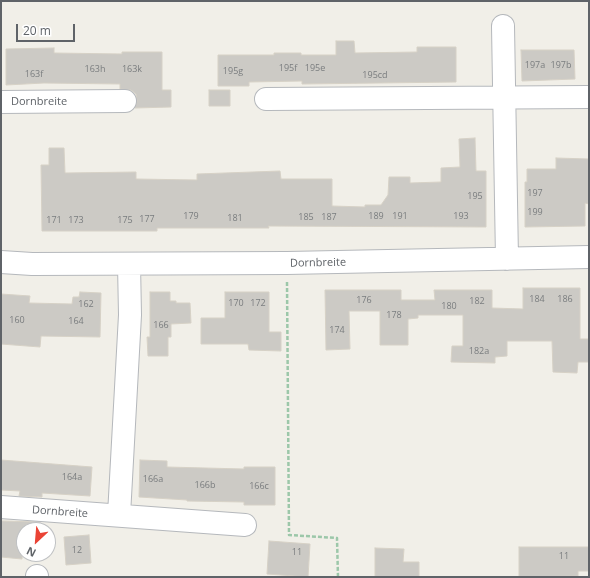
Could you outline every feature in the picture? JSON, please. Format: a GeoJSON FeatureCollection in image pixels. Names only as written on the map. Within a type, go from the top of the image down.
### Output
{"type":"FeatureCollection","features":[{"type":"Feature","properties":{"kind":"street"},"geometry":{"type":"LineString","coordinates":[[503,26],[508,259]]}},
{"type":"Feature","properties":{"kind":"street"},"geometry":{"type":"LineString","coordinates":[[266,99],[589,96]]}},
{"type":"Feature","properties":{"kind":"street","name":"Dornbreite"},"geometry":{"type":"LineString","coordinates":[[1,102],[125,101]]}},
{"type":"Feature","properties":{"kind":"street","name":"Dornbreite"},"geometry":{"type":"LineString","coordinates":[[1,262],[129,264],[287,263],[589,257]]}},
{"type":"Feature","properties":{"kind":"street"},"geometry":{"type":"LineString","coordinates":[[119,515],[130,315],[129,264]]}},
{"type":"Feature","properties":{"kind":"street","name":"Dornbreite"},"geometry":{"type":"LineString","coordinates":[[1,507],[245,524]]}},
{"type":"Feature","properties":{"kind":"path"},"geometry":{"type":"LineString","coordinates":[[287,263],[289,535],[337,538],[338,577]]}},
{"type":"Feature","properties":{"kind":"building"},"geometry":{"type":"Polygon","coordinates":[[[336,41],[354,41],[355,53],[417,52],[417,47],[456,47],[456,82],[302,84],[302,81],[249,82],[249,86],[218,86],[218,55],[274,55],[274,53],[301,53],[301,55],[336,55],[336,41]]]}},
{"type":"Feature","properties":{"kind":"building"},"geometry":{"type":"Polygon","coordinates":[[[54,48],[54,53],[122,54],[122,52],[162,52],[162,90],[171,90],[171,107],[135,108],[137,101],[136,94],[131,90],[120,89],[120,84],[44,83],[6,85],[6,49],[54,48]]]}},
{"type":"Feature","properties":{"kind":"building"},"geometry":{"type":"Polygon","coordinates":[[[521,50],[574,50],[575,79],[522,81],[521,50]]]}},
{"type":"Feature","properties":{"kind":"building"},"geometry":{"type":"Polygon","coordinates":[[[209,90],[230,90],[230,106],[209,106],[209,90]]]}},
{"type":"Feature","properties":{"kind":"building"},"geometry":{"type":"Polygon","coordinates":[[[475,138],[476,171],[486,171],[486,227],[268,226],[269,228],[157,228],[157,231],[42,231],[41,165],[49,165],[49,148],[64,148],[65,173],[136,172],[136,179],[197,180],[197,174],[280,171],[281,179],[332,179],[332,206],[365,207],[365,205],[381,205],[388,195],[389,177],[410,177],[410,183],[441,182],[441,168],[460,167],[459,139],[475,138]]]}},
{"type":"Feature","properties":{"kind":"building"},"geometry":{"type":"Polygon","coordinates":[[[556,158],[589,159],[589,204],[585,203],[585,226],[525,227],[525,182],[527,182],[527,169],[556,169],[556,158]]]}},
{"type":"Feature","properties":{"kind":"building"},"geometry":{"type":"Polygon","coordinates":[[[523,288],[580,288],[580,339],[589,339],[589,362],[578,362],[577,373],[553,372],[552,341],[507,341],[507,356],[495,357],[495,363],[451,362],[452,346],[463,346],[463,315],[418,315],[418,318],[408,319],[408,345],[380,345],[380,311],[349,311],[350,349],[326,350],[325,290],[401,290],[401,300],[435,300],[434,290],[492,290],[492,308],[523,309],[523,288]]]}},
{"type":"Feature","properties":{"kind":"building"},"geometry":{"type":"Polygon","coordinates":[[[80,292],[101,293],[100,337],[41,336],[40,347],[1,344],[1,294],[30,296],[29,303],[72,304],[73,297],[79,297],[80,292]]]}},
{"type":"Feature","properties":{"kind":"building"},"geometry":{"type":"Polygon","coordinates":[[[150,292],[170,292],[170,301],[176,301],[176,303],[190,303],[191,323],[171,324],[171,337],[168,337],[168,356],[148,356],[147,337],[150,337],[150,292]]]}},
{"type":"Feature","properties":{"kind":"building"},"geometry":{"type":"Polygon","coordinates":[[[225,292],[269,292],[269,332],[281,332],[281,351],[249,350],[248,344],[201,344],[201,318],[225,318],[225,292]]]}},
{"type":"Feature","properties":{"kind":"building"},"geometry":{"type":"Polygon","coordinates":[[[1,460],[92,467],[90,496],[42,493],[42,497],[19,496],[20,491],[1,490],[1,460]]]}},
{"type":"Feature","properties":{"kind":"building"},"geometry":{"type":"Polygon","coordinates":[[[140,460],[167,461],[167,467],[244,469],[244,467],[275,467],[275,505],[244,505],[244,502],[187,501],[139,497],[140,460]]]}},
{"type":"Feature","properties":{"kind":"building"},"geometry":{"type":"Polygon","coordinates":[[[1,521],[40,522],[16,522],[16,558],[1,557],[1,521]]]}},
{"type":"Feature","properties":{"kind":"building"},"geometry":{"type":"Polygon","coordinates":[[[89,535],[91,563],[66,565],[64,537],[89,535]]]}},
{"type":"Feature","properties":{"kind":"building"},"geometry":{"type":"Polygon","coordinates":[[[269,541],[310,544],[308,577],[267,574],[269,541]]]}},
{"type":"Feature","properties":{"kind":"building"},"geometry":{"type":"Polygon","coordinates":[[[519,547],[589,547],[589,571],[578,571],[578,576],[519,577],[519,547]]]}},
{"type":"Feature","properties":{"kind":"building"},"geometry":{"type":"Polygon","coordinates":[[[375,548],[404,549],[403,562],[419,562],[419,577],[375,577],[375,548]]]}}]}
